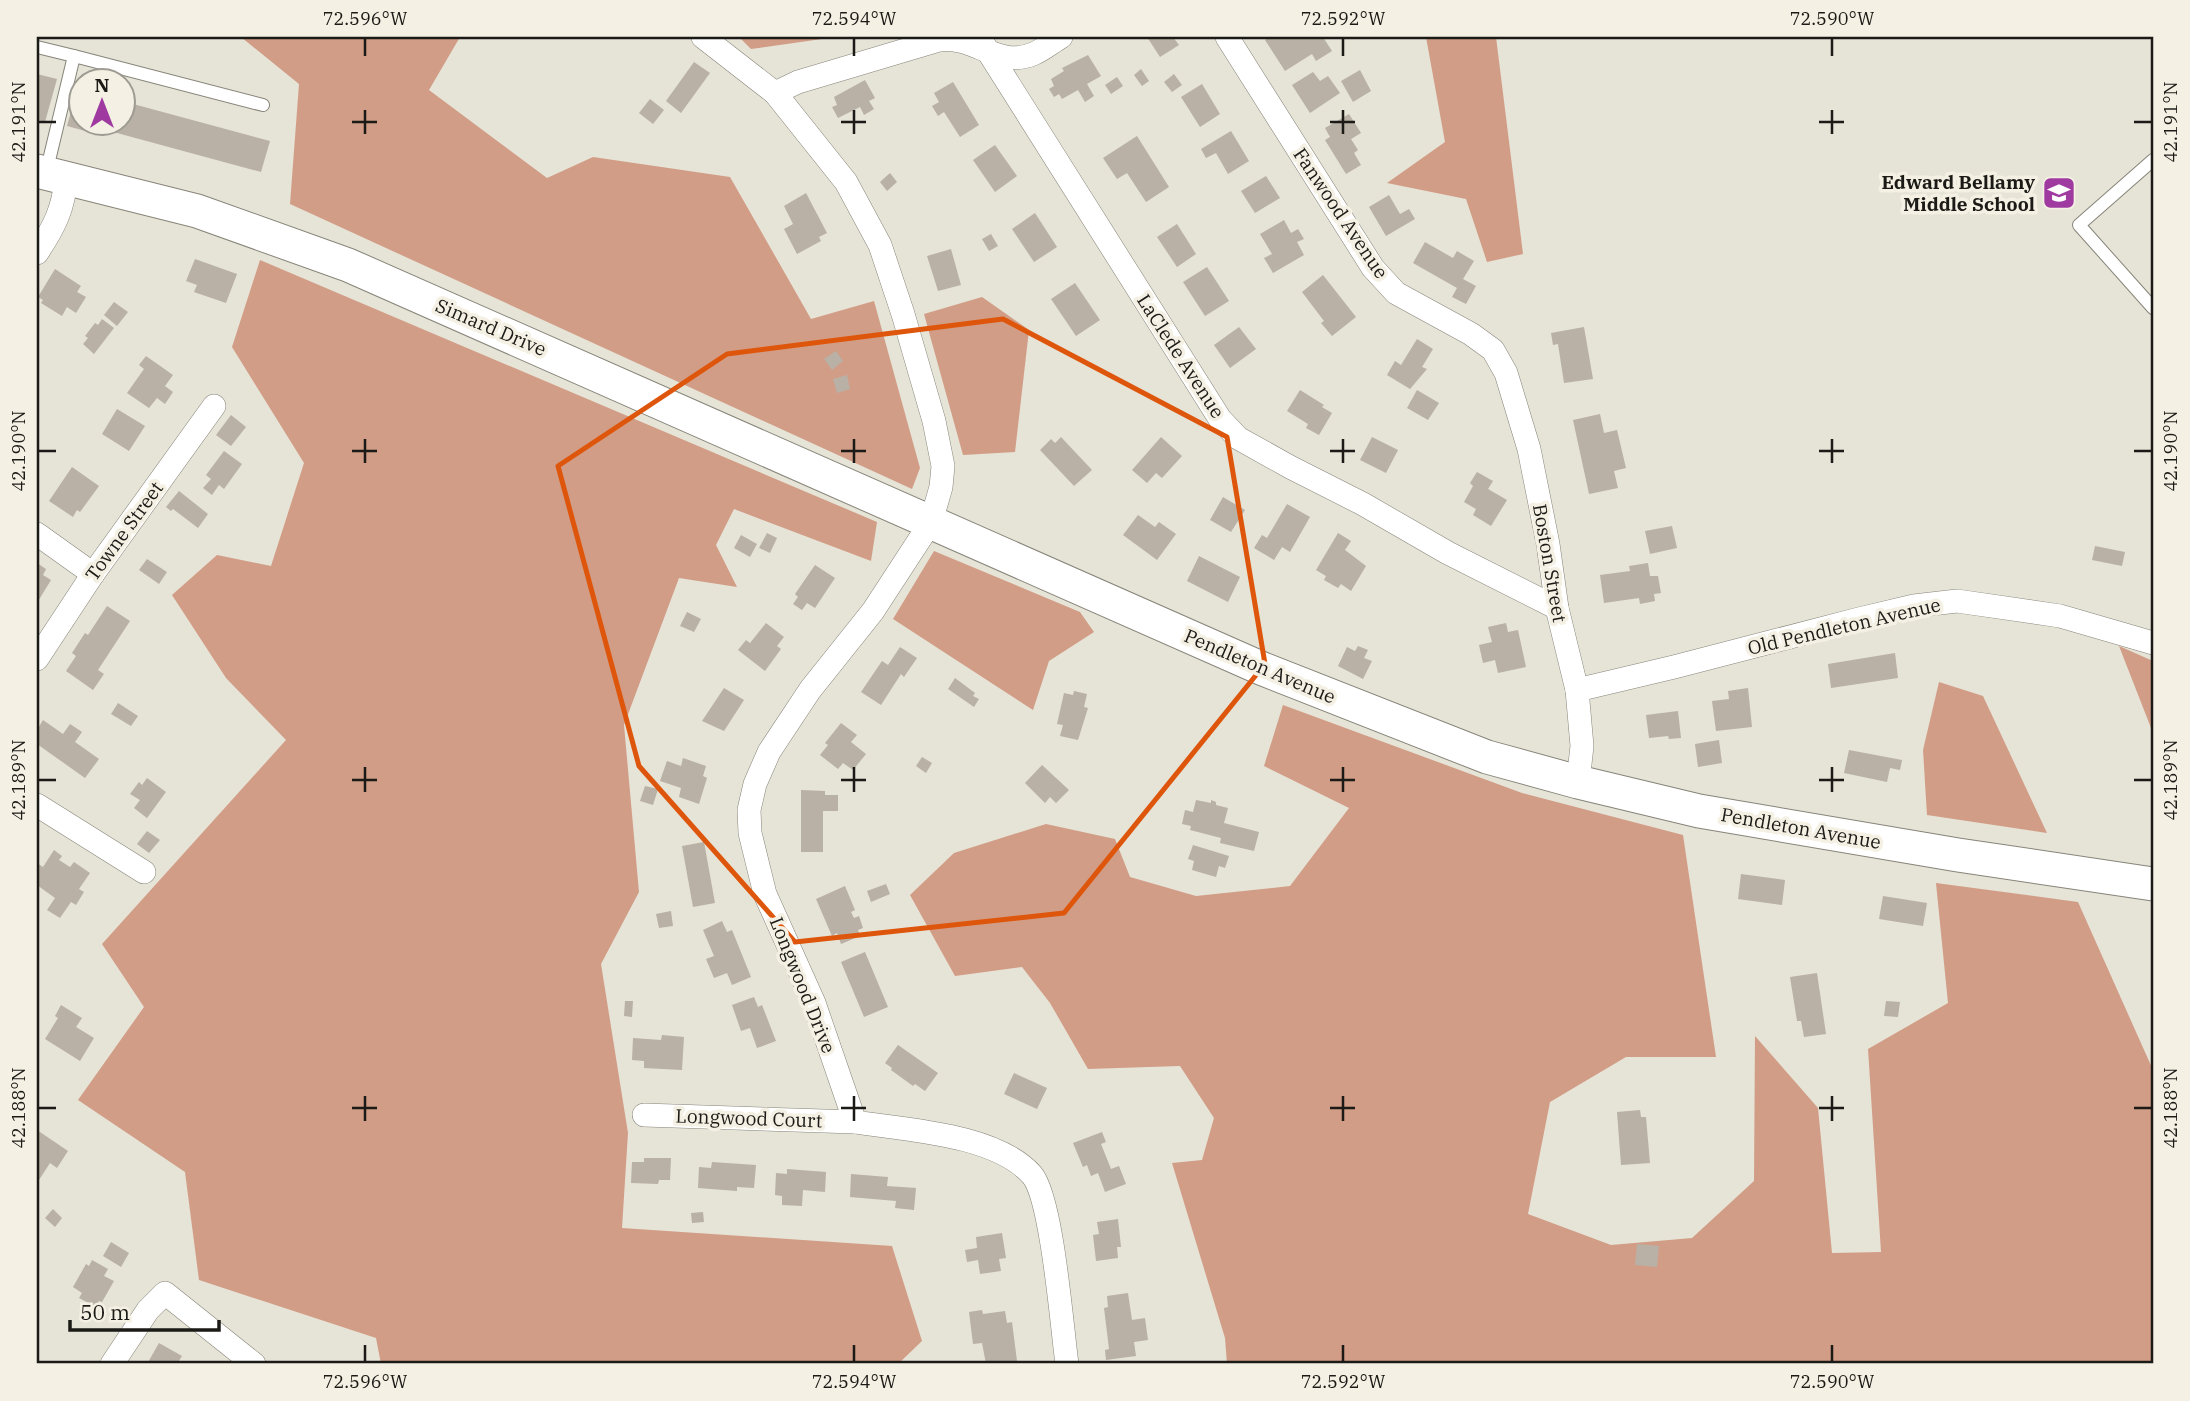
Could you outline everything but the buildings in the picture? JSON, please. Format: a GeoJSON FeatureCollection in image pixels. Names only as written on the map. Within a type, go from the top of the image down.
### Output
{"type":"FeatureCollection","features":[{"type":"Feature","properties":{"kind":"street"},"geometry":{"type":"LineString","coordinates":[[704,37],[775,93],[846,182],[880,245],[934,421],[943,466],[941,487],[931,522]]}},
{"type":"Feature","properties":{"kind":"street"},"geometry":{"type":"LineString","coordinates":[[775,93],[798,82],[939,40],[954,38],[984,45],[1010,59],[1033,54],[1061,37]]}},
{"type":"Feature","properties":{"kind":"street","name":"Fanwood Avenue"},"geometry":{"type":"LineString","coordinates":[[1227,37],[1373,268],[1396,293],[1471,334],[1493,350]]}},
{"type":"Feature","properties":{"kind":"street","name":"LaClede Avenue"},"geometry":{"type":"LineString","coordinates":[[984,45],[1220,419],[1238,438],[1363,504],[1448,553],[1557,608]]}},
{"type":"Feature","properties":{"kind":"street"},"geometry":{"type":"LineString","coordinates":[[37,253],[55,224],[65,199],[50,174]]}},
{"type":"Feature","properties":{"kind":"street","name":"Simard Drive"},"geometry":{"type":"LineString","coordinates":[[50,174],[197,211],[348,265],[931,522]]}},
{"type":"Feature","properties":{"kind":"street","name":"Boston Street"},"geometry":{"type":"LineString","coordinates":[[1493,350],[1506,373],[1529,449],[1548,544],[1557,608],[1577,690],[1582,747],[1578,782]]}},
{"type":"Feature","properties":{"kind":"street","name":"Towne Street"},"geometry":{"type":"LineString","coordinates":[[37,659],[93,574],[215,405]]}},
{"type":"Feature","properties":{"kind":"street","name":"Pendleton Avenue"},"geometry":{"type":"LineString","coordinates":[[931,522],[1312,688],[1488,757],[1699,811],[1958,855],[2153,884]]}},
{"type":"Feature","properties":{"kind":"street","name":"Longwood Drive"},"geometry":{"type":"LineString","coordinates":[[855,1122],[814,1003],[765,894],[750,833],[749,810],[755,784],[769,752],[810,690],[873,611],[931,522]]}},
{"type":"Feature","properties":{"kind":"street"},"geometry":{"type":"LineString","coordinates":[[37,534],[93,574]]}},
{"type":"Feature","properties":{"kind":"street","name":"Old Pendleton Avenue"},"geometry":{"type":"LineString","coordinates":[[1577,690],[1873,615],[1914,606],[1957,601],[2060,616],[2153,643]]}},
{"type":"Feature","properties":{"kind":"street"},"geometry":{"type":"LineString","coordinates":[[37,805],[144,872]]}},
{"type":"Feature","properties":{"kind":"street","name":"Longwood Court"},"geometry":{"type":"LineString","coordinates":[[644,1115],[855,1122]]}},
{"type":"Feature","properties":{"kind":"street"},"geometry":{"type":"LineString","coordinates":[[855,1122],[962,1138],[1004,1154],[1033,1176],[1046,1213],[1067,1364]]}},
{"type":"Feature","properties":{"kind":"street"},"geometry":{"type":"LineString","coordinates":[[112,1364],[148,1310],[165,1293],[254,1364]]}},
{"type":"Feature","properties":{"kind":"lane"},"geometry":{"type":"LineString","coordinates":[[37,47],[263,105]]}},
{"type":"Feature","properties":{"kind":"lane"},"geometry":{"type":"LineString","coordinates":[[50,174],[74,56]]}},
{"type":"Feature","properties":{"kind":"lane"},"geometry":{"type":"LineString","coordinates":[[2153,160],[2079,225],[2153,308]]}},
{"type":"Feature","properties":{"kind":"highlighted area"},"geometry":{"type":"Polygon","coordinates":[[[1003,319],[1227,437],[1265,664],[1064,913],[795,942],[639,766],[558,466],[727,354],[1003,319]]]}},
{"type":"Feature","properties":{"kind":"shaded area"},"geometry":{"type":"Polygon","coordinates":[[[241,37],[460,37],[429,90],[547,178],[593,157],[730,177],[811,319],[874,301],[920,468],[912,489],[290,204],[299,84],[241,37]]]}},
{"type":"Feature","properties":{"kind":"shaded area"},"geometry":{"type":"Polygon","coordinates":[[[739,37],[836,37],[751,49],[739,37]]]}},
{"type":"Feature","properties":{"kind":"shaded area"},"geometry":{"type":"Polygon","coordinates":[[[1426,37],[1496,37],[1523,254],[1487,262],[1466,199],[1387,183],[1445,142],[1426,37]]]}},
{"type":"Feature","properties":{"kind":"shaded area"},"geometry":{"type":"Polygon","coordinates":[[[260,260],[877,522],[871,561],[734,509],[716,545],[737,587],[679,578],[624,725],[639,892],[601,964],[628,1133],[622,1228],[892,1246],[922,1341],[898,1364],[381,1364],[376,1338],[199,1280],[185,1172],[78,1100],[144,1007],[102,944],[286,740],[226,678],[172,595],[217,555],[271,566],[304,463],[232,347],[260,260]]]}},
{"type":"Feature","properties":{"kind":"shaded area"},"geometry":{"type":"Polygon","coordinates":[[[982,297],[1029,330],[1015,452],[963,455],[924,314],[982,297]]]}},
{"type":"Feature","properties":{"kind":"shaded area"},"geometry":{"type":"Polygon","coordinates":[[[934,551],[1080,612],[1094,632],[1049,661],[1033,710],[893,619],[934,551]]]}},
{"type":"Feature","properties":{"kind":"shaded area"},"geometry":{"type":"Polygon","coordinates":[[[2119,646],[2153,661],[2153,733],[2119,646]]]}},
{"type":"Feature","properties":{"kind":"shaded area"},"geometry":{"type":"Polygon","coordinates":[[[1939,682],[1983,696],[2047,833],[1927,815],[1923,750],[1939,682]]]}},
{"type":"Feature","properties":{"kind":"shaded area"},"geometry":{"type":"Polygon","coordinates":[[[1283,705],[1522,793],[1683,835],[1716,1057],[1626,1057],[1550,1102],[1528,1214],[1611,1245],[1692,1238],[1754,1181],[1755,1036],[1818,1108],[1832,1253],[1881,1252],[1868,1049],[1948,1003],[1936,883],[2078,902],[2153,1070],[2153,1364],[1227,1364],[1225,1338],[1172,1163],[1202,1160],[1214,1118],[1180,1066],[1088,1069],[1050,1003],[1022,967],[955,976],[910,895],[954,853],[1046,824],[1115,839],[1130,877],[1196,896],[1290,886],[1349,808],[1264,766],[1283,705]]]}},
{"type":"Feature","properties":{"kind":"place","name":"Edward Bellamy Middle School"},"geometry":{"type":"Point","coordinates":[2059,193]}}]}
